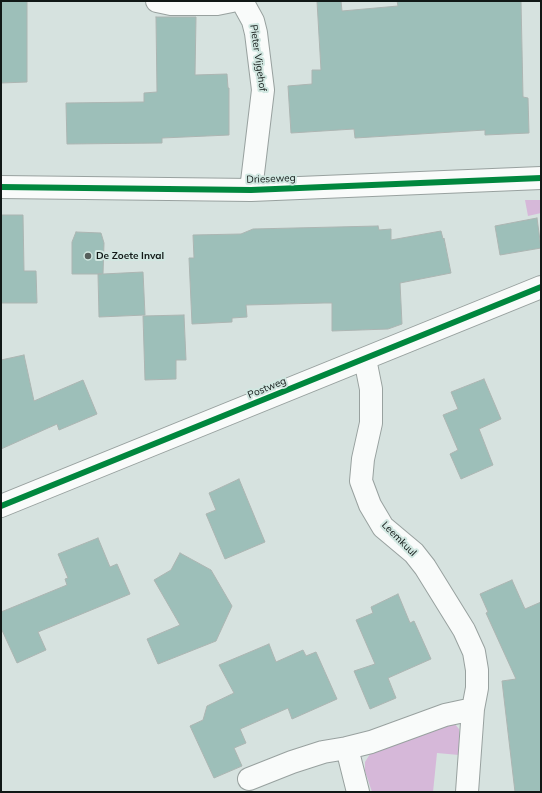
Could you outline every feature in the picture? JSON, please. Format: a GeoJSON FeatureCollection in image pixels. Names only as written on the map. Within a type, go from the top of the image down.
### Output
{"type":"FeatureCollection","features":[{"type":"Feature","properties":{"kind":"street"},"geometry":{"type":"LineString","coordinates":[[157,1],[171,4],[217,4],[232,1]]}},
{"type":"Feature","properties":{"kind":"street","name":"Pieter Vijgehof"},"geometry":{"type":"LineString","coordinates":[[242,1],[253,21],[256,33],[264,90],[252,190]]}},
{"type":"Feature","properties":{"kind":"street","name":"Drieseweg"},"geometry":{"type":"LineString","coordinates":[[1,187],[252,190],[541,178]]}},
{"type":"Feature","properties":{"kind":"street","name":"Postweg"},"geometry":{"type":"LineString","coordinates":[[1,506],[541,287]]}},
{"type":"Feature","properties":{"kind":"street","name":"Leemkuul"},"geometry":{"type":"LineString","coordinates":[[365,359],[371,389],[371,416],[361,481],[370,505],[384,526],[414,553],[425,567],[464,630],[474,652],[477,688],[473,709],[467,792]]}},
{"type":"Feature","properties":{"kind":"street"},"geometry":{"type":"LineString","coordinates":[[249,779],[292,762],[323,752],[371,742],[445,715],[473,709]]}},
{"type":"Feature","properties":{"kind":"street"},"geometry":{"type":"LineString","coordinates":[[347,748],[358,792]]}},
{"type":"Feature","properties":{"kind":"shaded area"},"geometry":{"type":"Polygon","coordinates":[[[525,200],[541,200],[541,213],[528,216],[525,200]]]}},
{"type":"Feature","properties":{"kind":"shaded area"},"geometry":{"type":"Polygon","coordinates":[[[454,723],[459,729],[461,745],[459,755],[437,753],[433,792],[372,792],[365,771],[365,762],[376,748],[454,723]]]}},
{"type":"Feature","properties":{"kind":"building"},"geometry":{"type":"Polygon","coordinates":[[[1,1],[27,1],[27,82],[1,83],[1,1]]]}},
{"type":"Feature","properties":{"kind":"building"},"geometry":{"type":"Polygon","coordinates":[[[317,1],[341,1],[342,11],[398,6],[397,1],[521,1],[523,97],[528,98],[529,133],[485,135],[485,130],[355,138],[354,129],[291,133],[288,86],[312,84],[312,70],[321,70],[317,1]]]}},
{"type":"Feature","properties":{"kind":"building"},"geometry":{"type":"Polygon","coordinates":[[[156,17],[196,17],[195,75],[227,74],[229,88],[229,135],[162,138],[162,143],[67,144],[66,103],[144,102],[144,93],[157,92],[156,17]]]}},
{"type":"Feature","properties":{"kind":"building"},"geometry":{"type":"Polygon","coordinates":[[[1,215],[23,215],[24,271],[36,271],[37,303],[1,303],[1,215]]]}},
{"type":"Feature","properties":{"kind":"building"},"geometry":{"type":"Polygon","coordinates":[[[537,218],[541,248],[500,255],[495,226],[537,218]]]}},
{"type":"Feature","properties":{"kind":"building"},"geometry":{"type":"Polygon","coordinates":[[[378,226],[379,230],[391,229],[391,240],[441,231],[443,239],[444,238],[451,273],[400,283],[402,324],[388,329],[332,331],[332,303],[324,303],[246,305],[247,317],[232,318],[232,322],[192,324],[189,258],[194,258],[193,235],[241,234],[253,229],[378,226]]]}},
{"type":"Feature","properties":{"kind":"building"},"geometry":{"type":"Polygon","coordinates":[[[76,232],[101,233],[104,243],[103,274],[143,272],[145,315],[99,317],[98,274],[72,274],[72,242],[76,232]]]}},
{"type":"Feature","properties":{"kind":"building"},"geometry":{"type":"Polygon","coordinates":[[[184,315],[186,360],[176,360],[176,379],[145,380],[143,316],[184,315]]]}},
{"type":"Feature","properties":{"kind":"building"},"geometry":{"type":"Polygon","coordinates":[[[24,355],[34,401],[83,380],[97,414],[59,430],[57,424],[1,449],[1,360],[24,355]]]}},
{"type":"Feature","properties":{"kind":"building"},"geometry":{"type":"Polygon","coordinates":[[[484,379],[501,419],[479,429],[493,465],[461,479],[450,454],[458,450],[443,415],[458,409],[451,392],[484,379]]]}},
{"type":"Feature","properties":{"kind":"building"},"geometry":{"type":"Polygon","coordinates":[[[239,479],[265,542],[225,559],[206,514],[216,510],[209,493],[239,479]]]}},
{"type":"Feature","properties":{"kind":"building"},"geometry":{"type":"Polygon","coordinates":[[[98,538],[110,567],[117,564],[130,594],[38,632],[46,650],[17,663],[1,628],[1,612],[67,585],[65,579],[68,578],[58,554],[98,538]]]}},
{"type":"Feature","properties":{"kind":"building"},"geometry":{"type":"Polygon","coordinates":[[[180,553],[211,570],[232,606],[216,641],[158,664],[147,639],[180,625],[154,580],[171,570],[180,553]]]}},
{"type":"Feature","properties":{"kind":"building"},"geometry":{"type":"Polygon","coordinates":[[[512,580],[525,609],[541,602],[541,792],[515,792],[502,681],[516,679],[486,613],[488,612],[480,594],[512,580]]]}},
{"type":"Feature","properties":{"kind":"building"},"geometry":{"type":"Polygon","coordinates":[[[398,594],[410,623],[414,621],[431,659],[388,678],[396,698],[370,709],[354,671],[375,664],[356,620],[373,613],[371,607],[398,594]]]}},
{"type":"Feature","properties":{"kind":"building"},"geometry":{"type":"Polygon","coordinates":[[[269,644],[276,662],[303,650],[306,656],[316,652],[337,699],[292,719],[288,708],[240,729],[246,743],[234,748],[242,766],[214,778],[190,726],[203,720],[207,706],[234,693],[219,665],[269,644]]]}},
{"type":"Feature","properties":{"kind":"cycle path"},"geometry":{"type":"LineString","coordinates":[[1,187],[251,190],[541,178]]}},
{"type":"Feature","properties":{"kind":"cycle path"},"geometry":{"type":"LineString","coordinates":[[1,506],[541,287]]}},
{"type":"Feature","properties":{"kind":"place","name":"De Zoete Inval"},"geometry":{"type":"Point","coordinates":[88,256]}}]}
